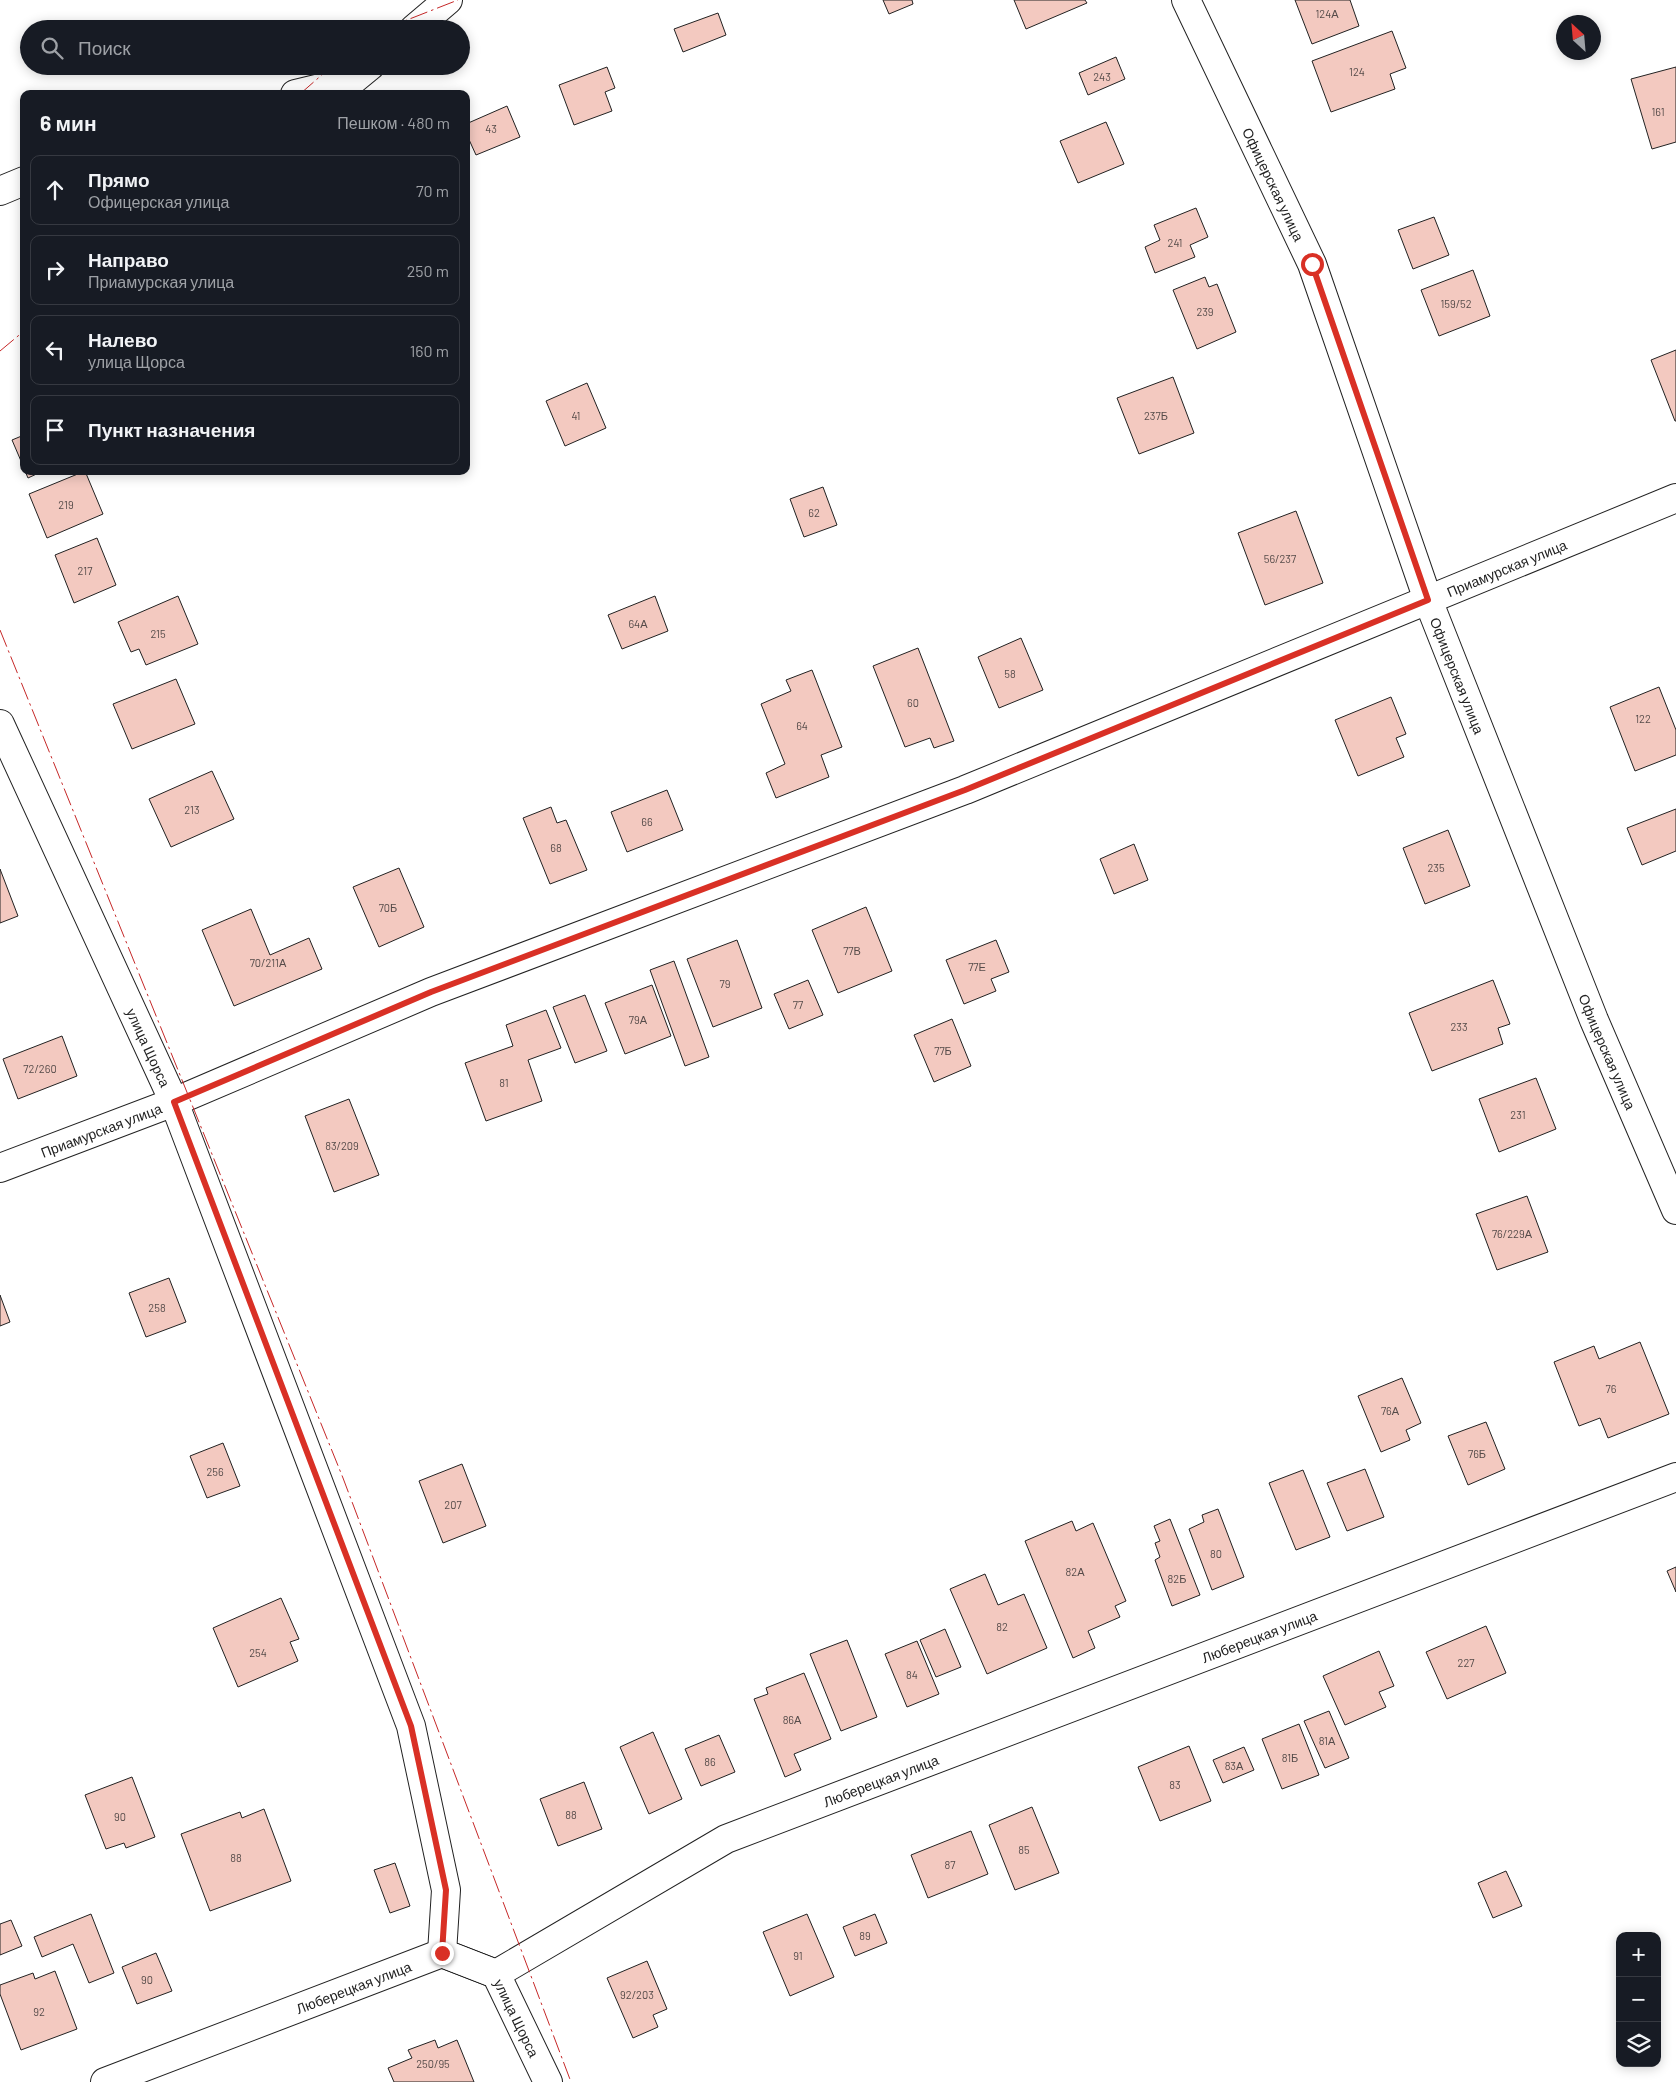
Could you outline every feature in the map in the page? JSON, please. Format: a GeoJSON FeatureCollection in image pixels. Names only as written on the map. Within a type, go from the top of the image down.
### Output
{"type":"FeatureCollection","features":[{"type":"Feature","properties":{"kind":"street"},"geometry":{"type":"LineString","coordinates":[[425,20],[448,0]]}},
{"type":"Feature","properties":{"kind":"street","name":"Офицерская улица"},"geometry":{"type":"LineString","coordinates":[[1186,0],[1312,264],[1428,600],[1594,1020],[1676,1210]]}},
{"type":"Feature","properties":{"kind":"street"},"geometry":{"type":"LineString","coordinates":[[312,90],[353,80],[359,75]]}},
{"type":"Feature","properties":{"kind":"street"},"geometry":{"type":"LineString","coordinates":[[0,191],[20,183]]}},
{"type":"Feature","properties":{"kind":"street","name":"Приамурская улица"},"geometry":{"type":"LineString","coordinates":[[0,1168],[174,1102],[431,992],[965,790],[1676,498]]}},
{"type":"Feature","properties":{"kind":"street","name":"улица Щорса"},"geometry":{"type":"LineString","coordinates":[[0,724],[174,1102],[411,1726],[446,1890],[442,1953],[496,1974],[548,2082]]}},
{"type":"Feature","properties":{"kind":"street","name":"Люберецкая улица"},"geometry":{"type":"LineString","coordinates":[[496,1974],[726,1839],[1676,1476]]}},
{"type":"Feature","properties":{"kind":"street","name":"Люберецкая улица"},"geometry":{"type":"LineString","coordinates":[[105,2082],[442,1953]]}},
{"type":"Feature","properties":{"kind":"building"},"geometry":{"type":"Polygon","coordinates":[[[883,0],[912,0],[913,4],[889,14],[883,0]]]}},
{"type":"Feature","properties":{"kind":"building"},"geometry":{"type":"Polygon","coordinates":[[[1014,0],[1085,0],[1087,3],[1026,29],[1014,0]]]}},
{"type":"Feature","properties":{"kind":"building"},"geometry":{"type":"Polygon","coordinates":[[[1295,0],[1350,0],[1359,26],[1312,44],[1295,0]]]}},
{"type":"Feature","properties":{"kind":"building"},"geometry":{"type":"Polygon","coordinates":[[[718,13],[726,35],[683,52],[674,29],[718,13]]]}},
{"type":"Feature","properties":{"kind":"building"},"geometry":{"type":"Polygon","coordinates":[[[1392,31],[1406,68],[1390,74],[1395,89],[1331,112],[1312,61],[1392,31]]]}},
{"type":"Feature","properties":{"kind":"building"},"geometry":{"type":"Polygon","coordinates":[[[1116,57],[1125,79],[1088,95],[1079,73],[1116,57]]]}},
{"type":"Feature","properties":{"kind":"building"},"geometry":{"type":"Polygon","coordinates":[[[607,67],[615,88],[605,92],[612,111],[574,125],[559,85],[607,67]]]}},
{"type":"Feature","properties":{"kind":"building"},"geometry":{"type":"Polygon","coordinates":[[[1676,67],[1676,142],[1652,149],[1631,79],[1676,67]]]}},
{"type":"Feature","properties":{"kind":"building"},"geometry":{"type":"Polygon","coordinates":[[[507,106],[520,137],[476,155],[470,142],[470,122],[507,106]]]}},
{"type":"Feature","properties":{"kind":"building"},"geometry":{"type":"Polygon","coordinates":[[[1106,122],[1124,164],[1078,183],[1060,141],[1106,122]]]}},
{"type":"Feature","properties":{"kind":"building"},"geometry":{"type":"Polygon","coordinates":[[[1196,208],[1208,237],[1190,245],[1195,257],[1155,273],[1145,247],[1160,240],[1154,225],[1196,208]]]}},
{"type":"Feature","properties":{"kind":"building"},"geometry":{"type":"Polygon","coordinates":[[[1434,217],[1449,255],[1413,269],[1398,230],[1434,217]]]}},
{"type":"Feature","properties":{"kind":"building"},"geometry":{"type":"Polygon","coordinates":[[[1473,270],[1490,316],[1439,336],[1421,290],[1473,270]]]}},
{"type":"Feature","properties":{"kind":"building"},"geometry":{"type":"Polygon","coordinates":[[[1205,277],[1209,287],[1217,284],[1236,332],[1197,349],[1173,290],[1205,277]]]}},
{"type":"Feature","properties":{"kind":"building"},"geometry":{"type":"Polygon","coordinates":[[[1676,350],[1676,421],[1675,421],[1651,360],[1676,350]]]}},
{"type":"Feature","properties":{"kind":"building"},"geometry":{"type":"Polygon","coordinates":[[[1173,377],[1194,433],[1139,454],[1117,398],[1173,377]]]}},
{"type":"Feature","properties":{"kind":"building"},"geometry":{"type":"Polygon","coordinates":[[[587,383],[606,428],[565,446],[546,401],[587,383]]]}},
{"type":"Feature","properties":{"kind":"building"},"geometry":{"type":"Polygon","coordinates":[[[20,437],[20,459],[12,440],[20,437]]]}},
{"type":"Feature","properties":{"kind":"building"},"geometry":{"type":"Polygon","coordinates":[[[75,475],[87,475],[103,514],[47,538],[29,494],[75,475]]]}},
{"type":"Feature","properties":{"kind":"building"},"geometry":{"type":"Polygon","coordinates":[[[823,487],[837,525],[804,537],[790,499],[823,487]]]}},
{"type":"Feature","properties":{"kind":"building"},"geometry":{"type":"Polygon","coordinates":[[[1296,511],[1323,583],[1265,605],[1238,533],[1296,511]]]}},
{"type":"Feature","properties":{"kind":"building"},"geometry":{"type":"Polygon","coordinates":[[[97,538],[116,585],[74,603],[55,555],[97,538]]]}},
{"type":"Feature","properties":{"kind":"building"},"geometry":{"type":"Polygon","coordinates":[[[178,596],[198,644],[146,665],[139,649],[131,652],[118,622],[178,596]]]}},
{"type":"Feature","properties":{"kind":"building"},"geometry":{"type":"Polygon","coordinates":[[[655,596],[668,631],[622,649],[608,615],[655,596]]]}},
{"type":"Feature","properties":{"kind":"building"},"geometry":{"type":"Polygon","coordinates":[[[1021,638],[1043,690],[999,708],[978,657],[1021,638]]]}},
{"type":"Feature","properties":{"kind":"building"},"geometry":{"type":"Polygon","coordinates":[[[918,648],[954,741],[934,748],[930,738],[905,747],[873,666],[918,648]]]}},
{"type":"Feature","properties":{"kind":"building"},"geometry":{"type":"Polygon","coordinates":[[[812,670],[842,747],[821,755],[829,777],[776,798],[766,773],[785,764],[761,704],[791,691],[786,680],[812,670]]]}},
{"type":"Feature","properties":{"kind":"building"},"geometry":{"type":"Polygon","coordinates":[[[176,679],[195,724],[132,749],[113,704],[176,679]]]}},
{"type":"Feature","properties":{"kind":"building"},"geometry":{"type":"Polygon","coordinates":[[[1659,687],[1676,730],[1676,755],[1635,771],[1610,707],[1659,687]]]}},
{"type":"Feature","properties":{"kind":"building"},"geometry":{"type":"Polygon","coordinates":[[[1391,697],[1406,734],[1396,738],[1404,757],[1358,776],[1335,720],[1391,697]]]}},
{"type":"Feature","properties":{"kind":"building"},"geometry":{"type":"Polygon","coordinates":[[[212,771],[234,819],[171,847],[149,799],[212,771]]]}},
{"type":"Feature","properties":{"kind":"building"},"geometry":{"type":"Polygon","coordinates":[[[667,790],[683,830],[627,852],[611,812],[667,790]]]}},
{"type":"Feature","properties":{"kind":"building"},"geometry":{"type":"Polygon","coordinates":[[[551,807],[557,823],[566,820],[587,870],[550,884],[523,818],[551,807]]]}},
{"type":"Feature","properties":{"kind":"building"},"geometry":{"type":"Polygon","coordinates":[[[1676,809],[1676,851],[1642,865],[1627,828],[1676,809]]]}},
{"type":"Feature","properties":{"kind":"building"},"geometry":{"type":"Polygon","coordinates":[[[1448,830],[1470,886],[1425,904],[1403,848],[1448,830]]]}},
{"type":"Feature","properties":{"kind":"building"},"geometry":{"type":"Polygon","coordinates":[[[1134,844],[1148,880],[1114,894],[1100,859],[1134,844]]]}},
{"type":"Feature","properties":{"kind":"building"},"geometry":{"type":"Polygon","coordinates":[[[399,868],[424,927],[379,947],[353,887],[399,868]]]}},
{"type":"Feature","properties":{"kind":"building"},"geometry":{"type":"Polygon","coordinates":[[[0,869],[18,916],[0,923],[0,869]]]}},
{"type":"Feature","properties":{"kind":"building"},"geometry":{"type":"Polygon","coordinates":[[[866,907],[892,971],[838,993],[812,930],[866,907]]]}},
{"type":"Feature","properties":{"kind":"building"},"geometry":{"type":"Polygon","coordinates":[[[251,909],[270,955],[309,938],[322,969],[234,1006],[202,930],[251,909]]]}},
{"type":"Feature","properties":{"kind":"building"},"geometry":{"type":"Polygon","coordinates":[[[737,940],[762,1008],[713,1027],[687,959],[737,940]]]}},
{"type":"Feature","properties":{"kind":"building"},"geometry":{"type":"Polygon","coordinates":[[[996,940],[1009,972],[991,979],[996,991],[964,1004],[946,960],[996,940]]]}},
{"type":"Feature","properties":{"kind":"building"},"geometry":{"type":"Polygon","coordinates":[[[674,961],[709,1057],[685,1066],[650,970],[674,961]]]}},
{"type":"Feature","properties":{"kind":"building"},"geometry":{"type":"Polygon","coordinates":[[[808,980],[823,1015],[789,1029],[774,994],[808,980]]]}},
{"type":"Feature","properties":{"kind":"building"},"geometry":{"type":"Polygon","coordinates":[[[1493,980],[1510,1024],[1498,1028],[1503,1044],[1432,1071],[1409,1013],[1493,980]]]}},
{"type":"Feature","properties":{"kind":"building"},"geometry":{"type":"Polygon","coordinates":[[[652,985],[671,1036],[625,1054],[605,1003],[652,985]]]}},
{"type":"Feature","properties":{"kind":"building"},"geometry":{"type":"Polygon","coordinates":[[[585,995],[607,1051],[575,1063],[553,1007],[585,995]]]}},
{"type":"Feature","properties":{"kind":"building"},"geometry":{"type":"Polygon","coordinates":[[[546,1010],[561,1048],[528,1060],[542,1101],[486,1121],[465,1063],[513,1046],[506,1025],[546,1010]]]}},
{"type":"Feature","properties":{"kind":"building"},"geometry":{"type":"Polygon","coordinates":[[[952,1019],[971,1066],[934,1082],[914,1035],[952,1019]]]}},
{"type":"Feature","properties":{"kind":"building"},"geometry":{"type":"Polygon","coordinates":[[[62,1036],[77,1076],[18,1099],[3,1059],[62,1036]]]}},
{"type":"Feature","properties":{"kind":"building"},"geometry":{"type":"Polygon","coordinates":[[[1536,1078],[1556,1129],[1499,1152],[1479,1099],[1536,1078]]]}},
{"type":"Feature","properties":{"kind":"building"},"geometry":{"type":"Polygon","coordinates":[[[349,1099],[379,1175],[334,1192],[305,1116],[349,1099]]]}},
{"type":"Feature","properties":{"kind":"building"},"geometry":{"type":"Polygon","coordinates":[[[1527,1196],[1548,1252],[1497,1270],[1476,1214],[1527,1196]]]}},
{"type":"Feature","properties":{"kind":"building"},"geometry":{"type":"Polygon","coordinates":[[[169,1278],[186,1322],[146,1337],[129,1293],[169,1278]]]}},
{"type":"Feature","properties":{"kind":"building"},"geometry":{"type":"Polygon","coordinates":[[[0,1295],[10,1322],[0,1326],[0,1295]]]}},
{"type":"Feature","properties":{"kind":"building"},"geometry":{"type":"Polygon","coordinates":[[[1640,1342],[1669,1414],[1608,1438],[1600,1418],[1579,1426],[1554,1362],[1594,1346],[1599,1359],[1640,1342]]]}},
{"type":"Feature","properties":{"kind":"building"},"geometry":{"type":"Polygon","coordinates":[[[1402,1378],[1421,1423],[1406,1430],[1410,1440],[1381,1452],[1358,1396],[1402,1378]]]}},
{"type":"Feature","properties":{"kind":"building"},"geometry":{"type":"Polygon","coordinates":[[[1486,1422],[1505,1469],[1468,1485],[1448,1436],[1486,1422]]]}},
{"type":"Feature","properties":{"kind":"building"},"geometry":{"type":"Polygon","coordinates":[[[223,1443],[240,1486],[207,1498],[190,1456],[223,1443]]]}},
{"type":"Feature","properties":{"kind":"building"},"geometry":{"type":"Polygon","coordinates":[[[462,1464],[486,1526],[443,1543],[419,1481],[462,1464]]]}},
{"type":"Feature","properties":{"kind":"building"},"geometry":{"type":"Polygon","coordinates":[[[1365,1469],[1384,1517],[1347,1531],[1327,1483],[1365,1469]]]}},
{"type":"Feature","properties":{"kind":"building"},"geometry":{"type":"Polygon","coordinates":[[[1303,1470],[1330,1537],[1296,1550],[1269,1483],[1303,1470]]]}},
{"type":"Feature","properties":{"kind":"building"},"geometry":{"type":"Polygon","coordinates":[[[1218,1509],[1244,1577],[1212,1590],[1189,1529],[1204,1522],[1202,1515],[1218,1509]]]}},
{"type":"Feature","properties":{"kind":"building"},"geometry":{"type":"Polygon","coordinates":[[[1170,1519],[1200,1595],[1172,1606],[1155,1560],[1160,1557],[1155,1543],[1160,1541],[1154,1526],[1170,1519]]]}},
{"type":"Feature","properties":{"kind":"building"},"geometry":{"type":"Polygon","coordinates":[[[1072,1521],[1076,1531],[1093,1523],[1126,1601],[1115,1606],[1120,1617],[1088,1631],[1095,1648],[1073,1658],[1025,1541],[1072,1521]]]}},
{"type":"Feature","properties":{"kind":"building"},"geometry":{"type":"Polygon","coordinates":[[[1676,1567],[1676,1592],[1667,1571],[1676,1567]]]}},
{"type":"Feature","properties":{"kind":"building"},"geometry":{"type":"Polygon","coordinates":[[[985,1574],[998,1605],[1024,1594],[1047,1648],[987,1674],[950,1589],[985,1574]]]}},
{"type":"Feature","properties":{"kind":"building"},"geometry":{"type":"Polygon","coordinates":[[[281,1598],[299,1639],[290,1642],[298,1661],[238,1687],[213,1628],[281,1598]]]}},
{"type":"Feature","properties":{"kind":"building"},"geometry":{"type":"Polygon","coordinates":[[[1486,1626],[1506,1673],[1447,1699],[1426,1652],[1486,1626]]]}},
{"type":"Feature","properties":{"kind":"building"},"geometry":{"type":"Polygon","coordinates":[[[945,1629],[961,1667],[936,1677],[920,1640],[945,1629]]]}},
{"type":"Feature","properties":{"kind":"building"},"geometry":{"type":"Polygon","coordinates":[[[847,1640],[877,1717],[841,1731],[810,1654],[847,1640]]]}},
{"type":"Feature","properties":{"kind":"building"},"geometry":{"type":"Polygon","coordinates":[[[917,1641],[939,1694],[907,1707],[885,1654],[917,1641]]]}},
{"type":"Feature","properties":{"kind":"building"},"geometry":{"type":"Polygon","coordinates":[[[1379,1651],[1394,1686],[1379,1692],[1386,1707],[1345,1725],[1323,1676],[1379,1651]]]}},
{"type":"Feature","properties":{"kind":"building"},"geometry":{"type":"Polygon","coordinates":[[[804,1673],[831,1739],[794,1754],[801,1770],[785,1777],[754,1699],[768,1694],[766,1688],[804,1673]]]}},
{"type":"Feature","properties":{"kind":"building"},"geometry":{"type":"Polygon","coordinates":[[[1329,1711],[1349,1758],[1325,1768],[1304,1721],[1329,1711]]]}},
{"type":"Feature","properties":{"kind":"building"},"geometry":{"type":"Polygon","coordinates":[[[1299,1724],[1319,1775],[1282,1789],[1262,1739],[1299,1724]]]}},
{"type":"Feature","properties":{"kind":"building"},"geometry":{"type":"Polygon","coordinates":[[[653,1732],[682,1799],[649,1814],[620,1747],[653,1732]]]}},
{"type":"Feature","properties":{"kind":"building"},"geometry":{"type":"Polygon","coordinates":[[[719,1735],[735,1772],[701,1786],[685,1749],[719,1735]]]}},
{"type":"Feature","properties":{"kind":"building"},"geometry":{"type":"Polygon","coordinates":[[[1189,1746],[1211,1801],[1160,1821],[1138,1767],[1189,1746]]]}},
{"type":"Feature","properties":{"kind":"building"},"geometry":{"type":"Polygon","coordinates":[[[1244,1747],[1254,1770],[1223,1783],[1213,1760],[1244,1747]]]}},
{"type":"Feature","properties":{"kind":"building"},"geometry":{"type":"Polygon","coordinates":[[[132,1777],[155,1837],[126,1848],[124,1843],[106,1849],[85,1795],[132,1777]]]}},
{"type":"Feature","properties":{"kind":"building"},"geometry":{"type":"Polygon","coordinates":[[[584,1782],[602,1829],[558,1846],[540,1799],[584,1782]]]}},
{"type":"Feature","properties":{"kind":"building"},"geometry":{"type":"Polygon","coordinates":[[[1032,1807],[1059,1873],[1015,1890],[989,1825],[1032,1807]]]}},
{"type":"Feature","properties":{"kind":"building"},"geometry":{"type":"Polygon","coordinates":[[[264,1809],[291,1881],[210,1911],[181,1834],[240,1812],[242,1818],[264,1809]]]}},
{"type":"Feature","properties":{"kind":"building"},"geometry":{"type":"Polygon","coordinates":[[[971,1831],[988,1874],[928,1898],[911,1855],[971,1831]]]}},
{"type":"Feature","properties":{"kind":"building"},"geometry":{"type":"Polygon","coordinates":[[[395,1863],[410,1906],[390,1913],[374,1870],[395,1863]]]}},
{"type":"Feature","properties":{"kind":"building"},"geometry":{"type":"Polygon","coordinates":[[[1506,1871],[1522,1906],[1493,1918],[1478,1883],[1506,1871]]]}},
{"type":"Feature","properties":{"kind":"building"},"geometry":{"type":"Polygon","coordinates":[[[91,1914],[114,1973],[89,1983],[73,1944],[42,1957],[34,1937],[91,1914]]]}},
{"type":"Feature","properties":{"kind":"building"},"geometry":{"type":"Polygon","coordinates":[[[807,1914],[834,1977],[790,1996],[763,1932],[807,1914]]]}},
{"type":"Feature","properties":{"kind":"building"},"geometry":{"type":"Polygon","coordinates":[[[875,1914],[887,1943],[855,1956],[843,1927],[875,1914]]]}},
{"type":"Feature","properties":{"kind":"building"},"geometry":{"type":"Polygon","coordinates":[[[11,1920],[22,1946],[0,1955],[0,1924],[11,1920]]]}},
{"type":"Feature","properties":{"kind":"building"},"geometry":{"type":"Polygon","coordinates":[[[156,1953],[172,1991],[137,2004],[122,1967],[156,1953]]]}},
{"type":"Feature","properties":{"kind":"building"},"geometry":{"type":"Polygon","coordinates":[[[647,1961],[667,2009],[653,2015],[658,2027],[633,2038],[607,1978],[647,1961]]]}},
{"type":"Feature","properties":{"kind":"building"},"geometry":{"type":"Polygon","coordinates":[[[55,1971],[77,2029],[21,2050],[0,1994],[0,1985],[33,1973],[35,1979],[55,1971]]]}},
{"type":"Feature","properties":{"kind":"building"},"geometry":{"type":"Polygon","coordinates":[[[435,2040],[438,2048],[457,2040],[474,2082],[394,2082],[388,2068],[412,2058],[408,2050],[435,2040]]]}},
{"type":"Feature","properties":{"kind":"power"},"geometry":{"type":"LineString","coordinates":[[407,20],[458,0]]}},
{"type":"Feature","properties":{"kind":"power"},"geometry":{"type":"LineString","coordinates":[[305,90],[322,75]]}},
{"type":"Feature","properties":{"kind":"power"},"geometry":{"type":"LineString","coordinates":[[0,351],[20,334]]}},
{"type":"Feature","properties":{"kind":"power"},"geometry":{"type":"LineString","coordinates":[[0,630],[343,1478],[571,2082]]}},
{"type":"Feature","properties":{"kind":"route"},"geometry":{"type":"LineString","coordinates":[[442,1953],[446,1890],[411,1726],[174,1102],[431,992],[965,790],[1428,600],[1312,264]]}}]}
